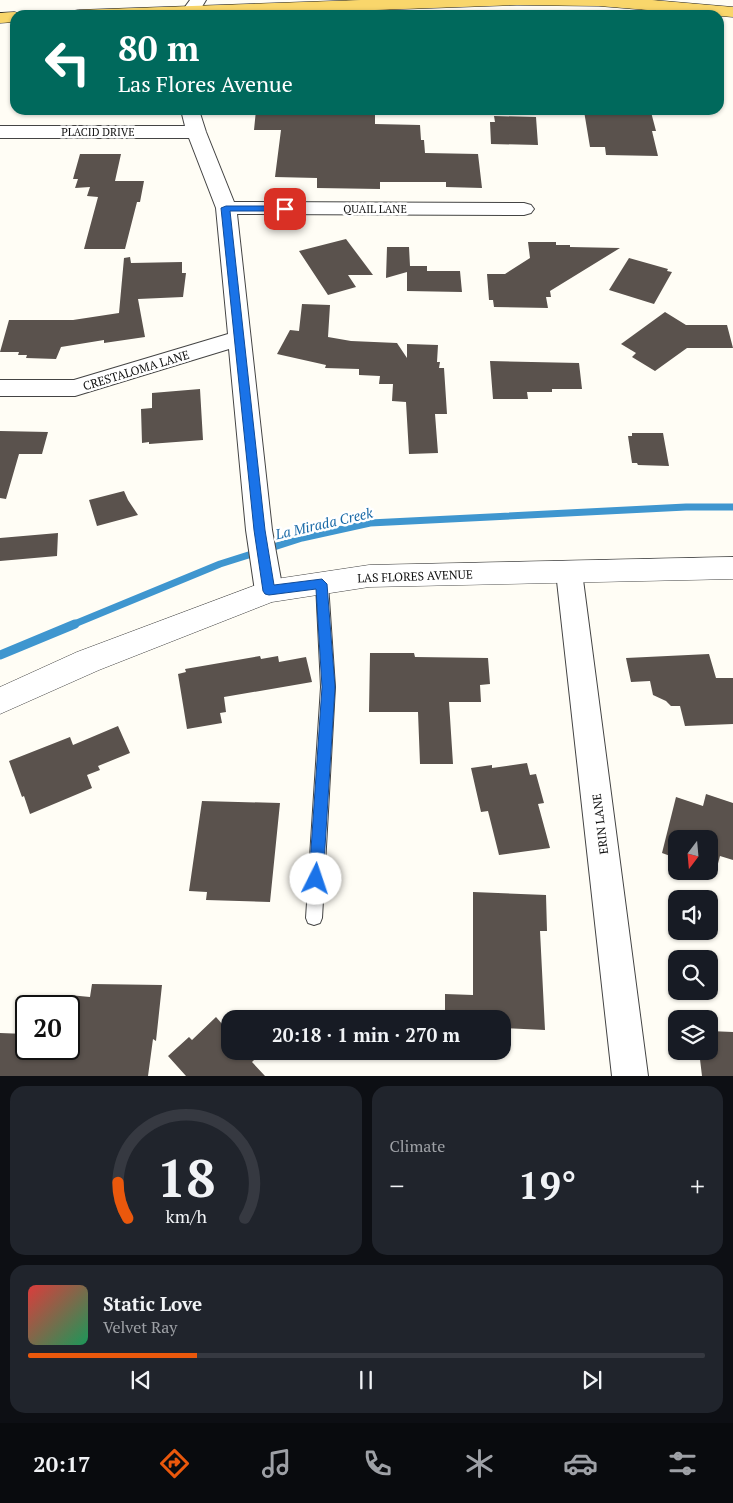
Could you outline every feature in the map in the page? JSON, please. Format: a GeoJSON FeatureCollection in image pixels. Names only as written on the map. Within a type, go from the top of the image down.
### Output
{"type":"FeatureCollection","features":[{"type":"Feature","properties":{"kind":"main road"},"geometry":{"type":"LineString","coordinates":[[173,10],[517,0],[599,1],[709,10]]}},
{"type":"Feature","properties":{"kind":"street"},"geometry":{"type":"LineString","coordinates":[[191,115],[196,132],[226,208],[259,530],[267,578]]}},
{"type":"Feature","properties":{"kind":"street","name":"PLACID DRIVE"},"geometry":{"type":"LineString","coordinates":[[0,132],[196,132]]}},
{"type":"Feature","properties":{"kind":"street","name":"QUAIL LANE"},"geometry":{"type":"LineString","coordinates":[[226,208],[524,209]]}},
{"type":"Feature","properties":{"kind":"street","name":"CRESTALOMA LANE"},"geometry":{"type":"LineString","coordinates":[[0,388],[75,388],[240,338]]}},
{"type":"Feature","properties":{"kind":"street","name":"LAS FLORES AVENUE"},"geometry":{"type":"LineString","coordinates":[[0,701],[267,578],[322,584],[369,576],[733,568]]}},
{"type":"Feature","properties":{"kind":"street","name":"ERIN LANE"},"geometry":{"type":"LineString","coordinates":[[569,572],[630,1076]]}},
{"type":"Feature","properties":{"kind":"lane"},"geometry":{"type":"LineString","coordinates":[[314,918],[328,687],[322,584]]}},
{"type":"Feature","properties":{"kind":"building"},"geometry":{"type":"Polygon","coordinates":[[[256,115],[375,115],[375,124],[420,125],[421,140],[424,140],[425,153],[478,154],[482,188],[446,187],[446,182],[380,182],[380,189],[317,188],[317,178],[275,177],[281,130],[254,130],[256,115]]]}},
{"type":"Feature","properties":{"kind":"building"},"geometry":{"type":"Polygon","coordinates":[[[585,115],[652,115],[656,131],[652,131],[658,156],[606,155],[605,147],[590,147],[585,115]]]}},
{"type":"Feature","properties":{"kind":"building"},"geometry":{"type":"Polygon","coordinates":[[[494,116],[536,117],[538,145],[491,144],[490,122],[495,122],[494,116]]]}},
{"type":"Feature","properties":{"kind":"building"},"geometry":{"type":"Polygon","coordinates":[[[80,154],[121,154],[115,181],[144,181],[140,202],[137,202],[125,249],[84,249],[98,197],[87,196],[90,187],[75,188],[78,179],[73,179],[80,154]]]}},
{"type":"Feature","properties":{"kind":"building"},"geometry":{"type":"Polygon","coordinates":[[[346,239],[373,275],[348,275],[356,287],[328,295],[299,251],[346,239]]]}},
{"type":"Feature","properties":{"kind":"building"},"geometry":{"type":"Polygon","coordinates":[[[528,242],[556,242],[556,245],[570,245],[570,247],[620,248],[550,291],[551,297],[546,297],[548,308],[494,307],[493,300],[489,300],[487,274],[505,274],[530,258],[528,242]]]}},
{"type":"Feature","properties":{"kind":"building"},"geometry":{"type":"Polygon","coordinates":[[[387,247],[409,247],[410,266],[427,266],[427,271],[460,271],[462,292],[407,291],[407,272],[386,278],[387,247]]]}},
{"type":"Feature","properties":{"kind":"building"},"geometry":{"type":"Polygon","coordinates":[[[130,257],[131,263],[182,262],[182,273],[186,273],[183,297],[138,299],[145,337],[104,343],[104,340],[61,347],[56,359],[26,358],[27,355],[18,355],[19,352],[0,352],[9,320],[73,320],[119,313],[124,258],[130,257]]]}},
{"type":"Feature","properties":{"kind":"building"},"geometry":{"type":"Polygon","coordinates":[[[629,258],[668,269],[667,271],[672,272],[654,304],[609,290],[629,258]]]}},
{"type":"Feature","properties":{"kind":"building"},"geometry":{"type":"Polygon","coordinates":[[[302,304],[330,305],[328,337],[351,341],[397,343],[407,358],[407,344],[438,345],[437,362],[440,362],[439,368],[444,368],[447,414],[435,414],[438,453],[409,454],[406,402],[392,401],[393,384],[379,384],[380,376],[359,375],[359,369],[325,368],[326,365],[277,354],[290,330],[299,331],[302,304]]]}},
{"type":"Feature","properties":{"kind":"building"},"geometry":{"type":"Polygon","coordinates":[[[665,312],[686,325],[727,325],[733,348],[687,348],[655,371],[632,357],[636,353],[621,344],[665,312]]]}},
{"type":"Feature","properties":{"kind":"building"},"geometry":{"type":"Polygon","coordinates":[[[490,361],[579,363],[582,389],[552,389],[552,392],[527,392],[528,399],[493,399],[490,361]]]}},
{"type":"Feature","properties":{"kind":"building"},"geometry":{"type":"Polygon","coordinates":[[[200,389],[203,440],[142,443],[141,409],[152,408],[152,393],[200,389]]]}},
{"type":"Feature","properties":{"kind":"building"},"geometry":{"type":"Polygon","coordinates":[[[0,431],[48,432],[42,454],[19,454],[6,499],[0,498],[0,431]]]}},
{"type":"Feature","properties":{"kind":"building"},"geometry":{"type":"Polygon","coordinates":[[[632,433],[663,433],[669,466],[638,465],[637,463],[632,463],[628,436],[632,436],[632,433]]]}},
{"type":"Feature","properties":{"kind":"building"},"geometry":{"type":"Polygon","coordinates":[[[124,491],[138,515],[97,526],[89,500],[124,491]]]}},
{"type":"Feature","properties":{"kind":"building"},"geometry":{"type":"Polygon","coordinates":[[[58,533],[57,556],[0,561],[0,538],[58,533]]]}},
{"type":"Feature","properties":{"kind":"building"},"geometry":{"type":"Polygon","coordinates":[[[370,653],[414,653],[415,657],[488,658],[490,684],[480,685],[481,702],[449,702],[453,764],[420,764],[418,712],[369,712],[370,653]]]}},
{"type":"Feature","properties":{"kind":"building"},"geometry":{"type":"Polygon","coordinates":[[[709,654],[716,678],[733,678],[733,724],[685,726],[680,706],[671,706],[666,701],[653,695],[650,681],[631,682],[626,658],[709,654]]]}},
{"type":"Feature","properties":{"kind":"building"},"geometry":{"type":"Polygon","coordinates":[[[260,656],[261,659],[278,656],[279,662],[306,657],[312,682],[224,697],[226,712],[220,713],[222,723],[187,729],[178,674],[186,672],[185,669],[260,656]]]}},
{"type":"Feature","properties":{"kind":"building"},"geometry":{"type":"Polygon","coordinates":[[[118,726],[130,753],[98,766],[100,770],[87,775],[92,788],[30,814],[9,761],[70,737],[73,745],[118,726]]]}},
{"type":"Feature","properties":{"kind":"building"},"geometry":{"type":"Polygon","coordinates":[[[527,763],[530,775],[536,774],[544,803],[538,804],[550,848],[499,855],[488,811],[481,812],[471,768],[492,765],[492,768],[527,763]]]}},
{"type":"Feature","properties":{"kind":"building"},"geometry":{"type":"Polygon","coordinates":[[[706,794],[733,803],[733,860],[720,856],[718,864],[718,830],[668,830],[668,855],[662,853],[676,797],[703,806],[706,794]]]}},
{"type":"Feature","properties":{"kind":"building"},"geometry":{"type":"Polygon","coordinates":[[[202,801],[280,803],[270,902],[206,900],[207,892],[189,891],[202,801]]]}},
{"type":"Feature","properties":{"kind":"building"},"geometry":{"type":"Polygon","coordinates":[[[473,892],[546,895],[547,931],[540,931],[545,1030],[511,1028],[511,1010],[445,1010],[445,994],[473,995],[473,892]]]}},
{"type":"Feature","properties":{"kind":"building"},"geometry":{"type":"Polygon","coordinates":[[[92,984],[162,985],[156,1041],[153,1039],[148,1076],[0,1076],[0,1033],[15,1034],[15,1060],[80,1060],[80,996],[90,997],[92,984]]]}},
{"type":"Feature","properties":{"kind":"building"},"geometry":{"type":"Polygon","coordinates":[[[216,1017],[221,1023],[221,1060],[254,1060],[252,1062],[265,1076],[186,1076],[168,1056],[189,1037],[192,1040],[216,1017]]]}},
{"type":"Feature","properties":{"kind":"building"},"geometry":{"type":"Polygon","coordinates":[[[718,1031],[733,1032],[733,1076],[702,1076],[700,1060],[718,1060],[718,1031]]]}},
{"type":"Feature","properties":{"kind":"waterway","name":"La Mirada Creek"},"geometry":{"type":"LineString","coordinates":[[72,625],[220,564],[302,538],[370,523],[686,507],[733,507]]}},
{"type":"Feature","properties":{"kind":"waterway","name":"La Mirada Creek"},"geometry":{"type":"LineString","coordinates":[[0,655],[75,624]]}},
{"type":"Feature","properties":{"kind":"route"},"geometry":{"type":"LineString","coordinates":[[285,209],[226,208],[259,530],[269,591],[322,584],[328,687],[316,879]]}}]}
